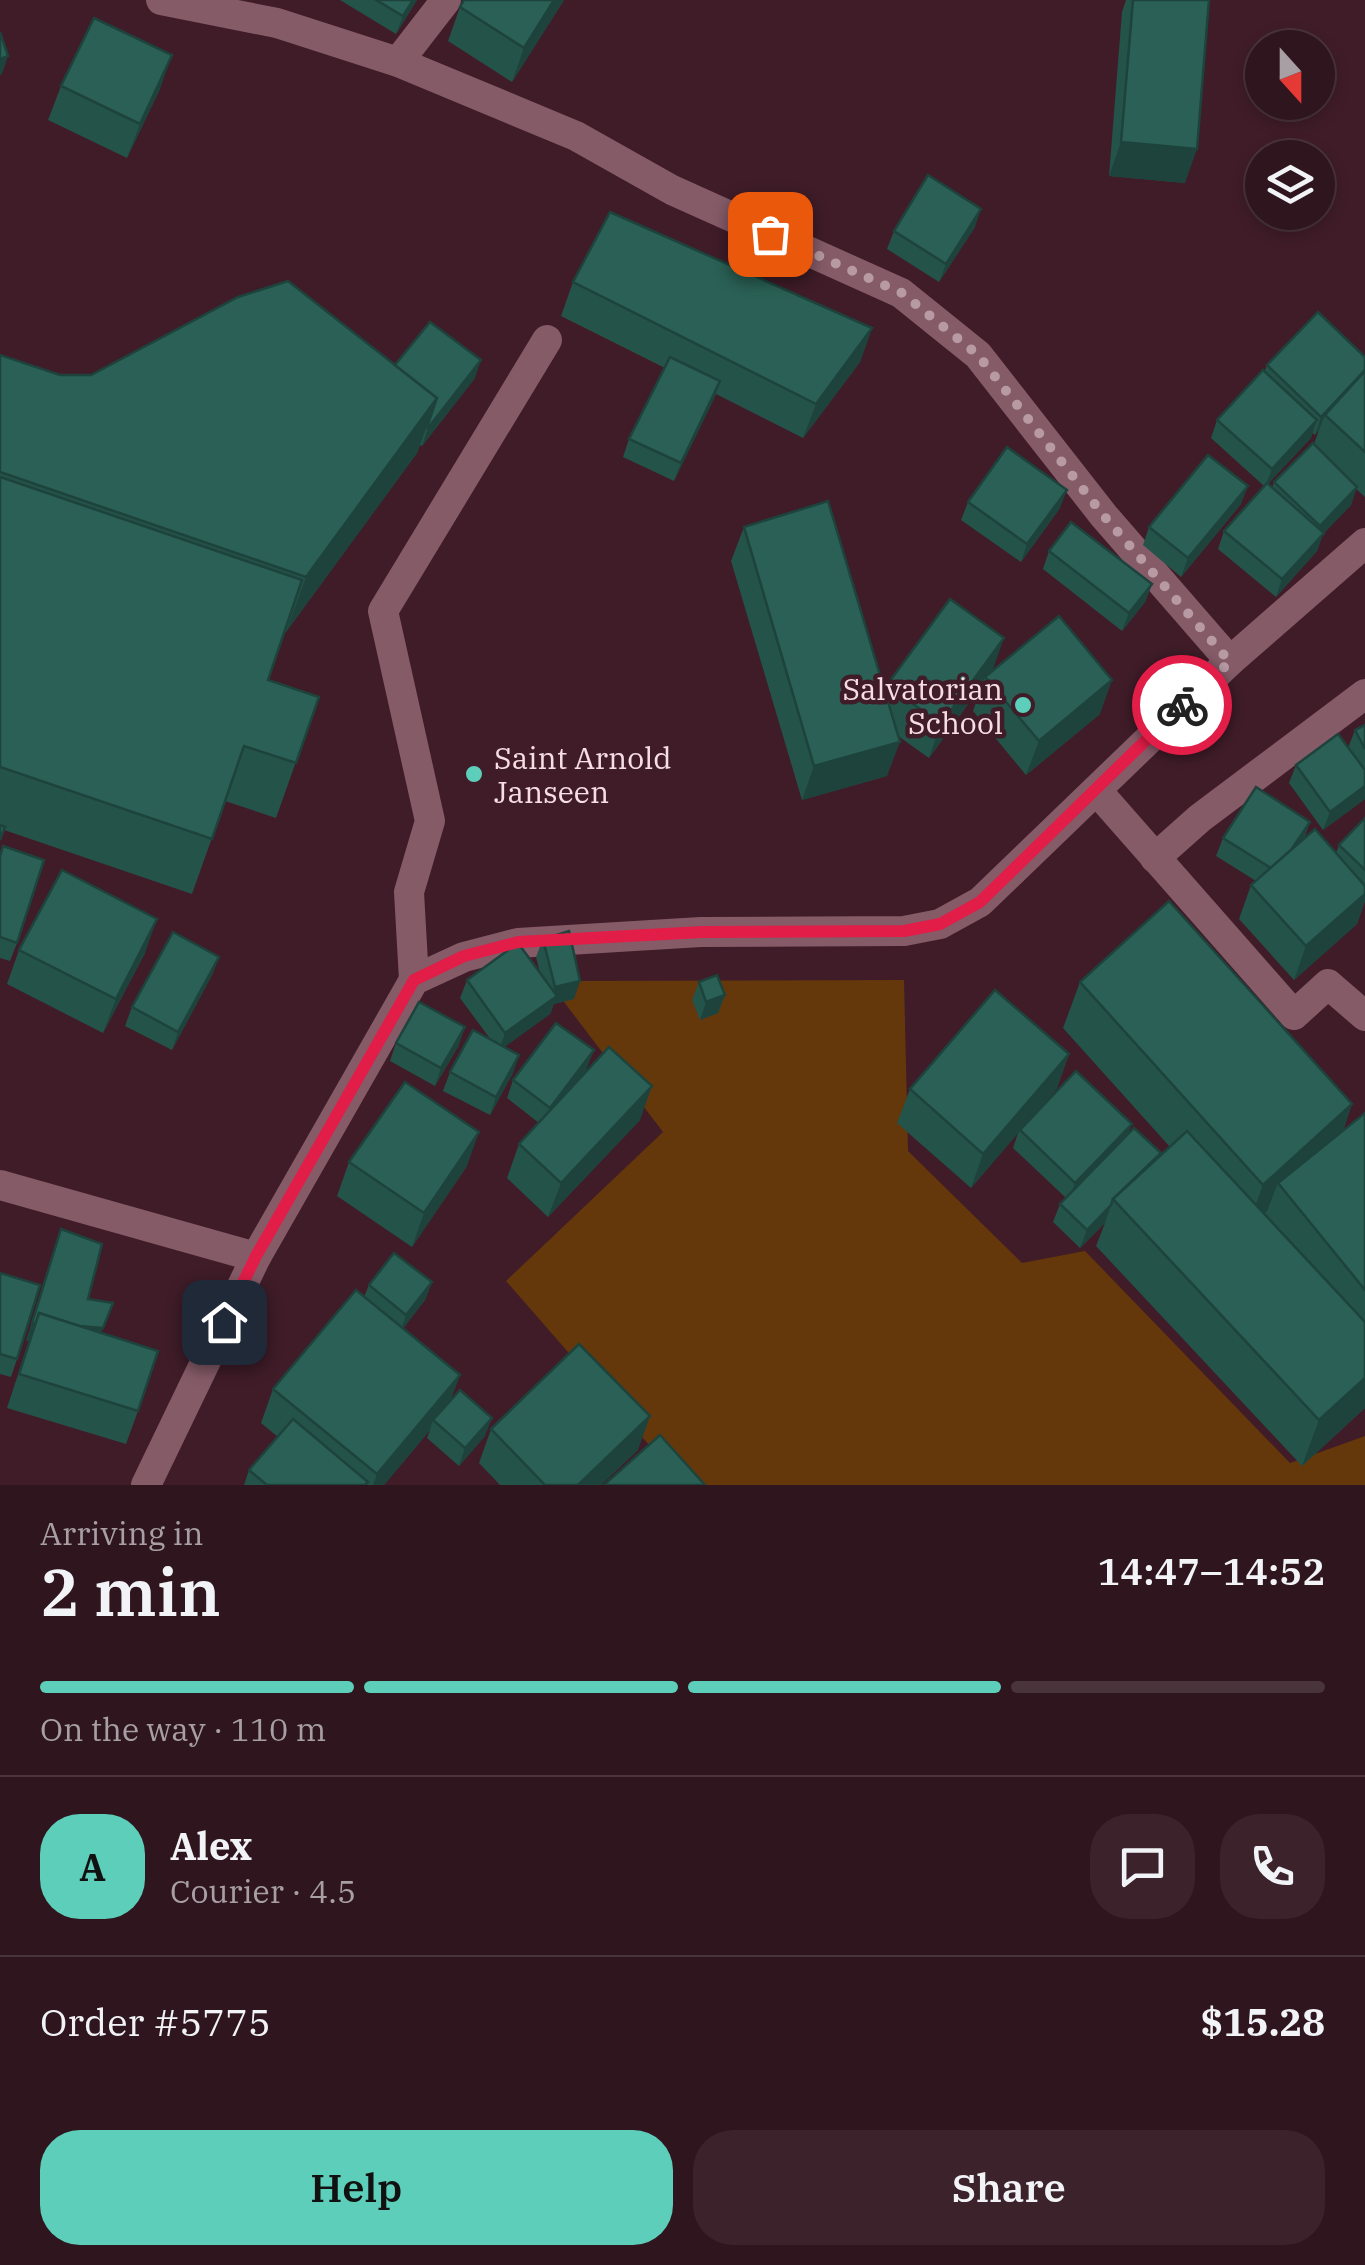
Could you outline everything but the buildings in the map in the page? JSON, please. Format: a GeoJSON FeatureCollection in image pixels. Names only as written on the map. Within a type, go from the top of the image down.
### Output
{"type":"FeatureCollection","features":[{"type":"Feature","properties":{"kind":"street"},"geometry":{"type":"LineString","coordinates":[[162,0],[276,23],[398,62],[576,136],[672,190],[902,293],[978,355],[1104,516],[1230,662]]}},
{"type":"Feature","properties":{"kind":"street"},"geometry":{"type":"LineString","coordinates":[[398,62],[446,0]]}},
{"type":"Feature","properties":{"kind":"street"},"geometry":{"type":"LineString","coordinates":[[146,1485],[256,1256],[414,980],[409,892],[430,821],[383,611],[546,340]]}},
{"type":"Feature","properties":{"kind":"street"},"geometry":{"type":"LineString","coordinates":[[414,980],[464,956],[518,942],[702,932],[904,931],[940,924],[980,902],[1230,662],[1365,543]]}},
{"type":"Feature","properties":{"kind":"street"},"geometry":{"type":"LineString","coordinates":[[1155,858],[1200,818],[1365,694]]}},
{"type":"Feature","properties":{"kind":"street"},"geometry":{"type":"LineString","coordinates":[[1096,791],[1294,1014],[1328,984],[1365,1016]]}},
{"type":"Feature","properties":{"kind":"street"},"geometry":{"type":"LineString","coordinates":[[0,1185],[256,1256]]}},
{"type":"Feature","properties":{"kind":"shaded area"},"geometry":{"type":"Polygon","coordinates":[[[904,980],[908,1151],[1022,1263],[1085,1251],[1290,1463],[1365,1436],[1365,1485],[684,1485],[506,1281],[663,1132],[548,981],[904,980]]]}},
{"type":"Feature","properties":{"kind":"way so far"},"geometry":{"type":"LineString","coordinates":[[770,234],[902,293],[978,355],[1104,516],[1230,662],[1182,705]]}},
{"type":"Feature","properties":{"kind":"place","name":"Salvatorian School"},"geometry":{"type":"Point","coordinates":[1023,705]}},
{"type":"Feature","properties":{"kind":"place","name":"Saint Arnold Janseen"},"geometry":{"type":"Point","coordinates":[474,774]}},
{"type":"Feature","properties":{"kind":"route"},"geometry":{"type":"LineString","coordinates":[[224,1322],[256,1256],[414,980],[464,956],[518,942],[702,932],[904,931],[940,924],[980,902],[1182,705]]}}]}
